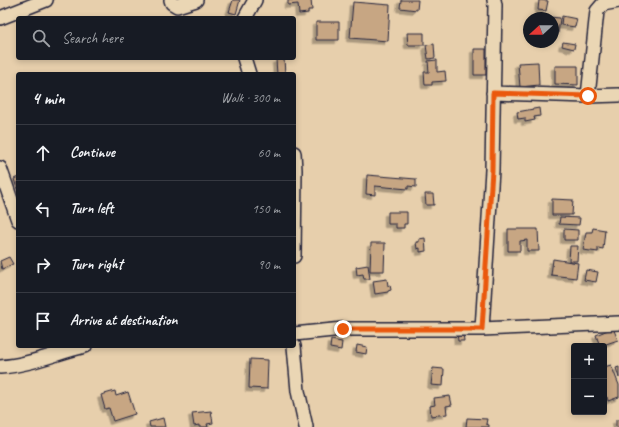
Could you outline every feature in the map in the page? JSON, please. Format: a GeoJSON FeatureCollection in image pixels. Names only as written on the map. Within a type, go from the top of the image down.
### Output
{"type":"FeatureCollection","features":[{"type":"Feature","properties":{"kind":"street"},"geometry":{"type":"LineString","coordinates":[[0,18],[46,0]]}},
{"type":"Feature","properties":{"kind":"street"},"geometry":{"type":"LineString","coordinates":[[171,0],[172,3],[177,6],[196,0]]}},
{"type":"Feature","properties":{"kind":"street"},"geometry":{"type":"LineString","coordinates":[[246,16],[255,0]]}},
{"type":"Feature","properties":{"kind":"street"},"geometry":{"type":"LineString","coordinates":[[482,329],[492,170],[494,0]]}},
{"type":"Feature","properties":{"kind":"street"},"geometry":{"type":"LineString","coordinates":[[588,96],[597,11],[603,4],[619,1]]}},
{"type":"Feature","properties":{"kind":"street"},"geometry":{"type":"LineString","coordinates":[[245,60],[248,72]]}},
{"type":"Feature","properties":{"kind":"street"},"geometry":{"type":"LineString","coordinates":[[493,93],[588,96],[619,95]]}},
{"type":"Feature","properties":{"kind":"street"},"geometry":{"type":"LineString","coordinates":[[0,168],[16,214]]}},
{"type":"Feature","properties":{"kind":"street"},"geometry":{"type":"LineString","coordinates":[[296,334],[343,329],[482,329],[619,323]]}},
{"type":"Feature","properties":{"kind":"street"},"geometry":{"type":"LineString","coordinates":[[0,367],[16,366],[50,352],[73,348]]}},
{"type":"Feature","properties":{"kind":"street"},"geometry":{"type":"LineString","coordinates":[[294,348],[298,390],[306,427]]}},
{"type":"Feature","properties":{"kind":"building"},"geometry":{"type":"Polygon","coordinates":[[[233,0],[240,0],[236,14],[229,12],[233,0]]]}},
{"type":"Feature","properties":{"kind":"building"},"geometry":{"type":"Polygon","coordinates":[[[288,0],[311,0],[312,10],[308,10],[308,13],[299,14],[298,4],[288,5],[288,0]]]}},
{"type":"Feature","properties":{"kind":"building"},"geometry":{"type":"Polygon","coordinates":[[[401,0],[418,0],[417,10],[400,8],[401,0]]]}},
{"type":"Feature","properties":{"kind":"building"},"geometry":{"type":"Polygon","coordinates":[[[539,0],[548,1],[546,11],[538,10],[539,0]]]}},
{"type":"Feature","properties":{"kind":"building"},"geometry":{"type":"Polygon","coordinates":[[[353,2],[390,5],[388,41],[350,38],[353,2]]]}},
{"type":"Feature","properties":{"kind":"building"},"geometry":{"type":"Polygon","coordinates":[[[562,16],[577,19],[575,27],[561,25],[562,16]]]}},
{"type":"Feature","properties":{"kind":"building"},"geometry":{"type":"Polygon","coordinates":[[[316,22],[339,22],[339,40],[316,40],[316,22]]]}},
{"type":"Feature","properties":{"kind":"building"},"geometry":{"type":"Polygon","coordinates":[[[407,33],[424,33],[424,45],[408,45],[407,33]]]}},
{"type":"Feature","properties":{"kind":"building"},"geometry":{"type":"Polygon","coordinates":[[[563,42],[575,44],[574,49],[562,46],[563,42]]]}},
{"type":"Feature","properties":{"kind":"building"},"geometry":{"type":"Polygon","coordinates":[[[434,44],[435,58],[428,59],[426,45],[434,44]]]}},
{"type":"Feature","properties":{"kind":"building"},"geometry":{"type":"Polygon","coordinates":[[[474,49],[486,49],[486,75],[474,75],[474,49]]]}},
{"type":"Feature","properties":{"kind":"building"},"geometry":{"type":"Polygon","coordinates":[[[276,60],[284,60],[285,72],[277,72],[276,60]]]}},
{"type":"Feature","properties":{"kind":"building"},"geometry":{"type":"Polygon","coordinates":[[[437,60],[437,72],[445,71],[446,81],[432,82],[432,85],[425,85],[424,72],[429,72],[428,61],[437,60]]]}},
{"type":"Feature","properties":{"kind":"building"},"geometry":{"type":"Polygon","coordinates":[[[538,62],[539,85],[520,87],[518,63],[538,62]]]}},
{"type":"Feature","properties":{"kind":"building"},"geometry":{"type":"Polygon","coordinates":[[[555,66],[578,66],[578,85],[555,84],[555,66]]]}},
{"type":"Feature","properties":{"kind":"building"},"geometry":{"type":"Polygon","coordinates":[[[539,108],[540,116],[534,117],[535,120],[525,122],[525,118],[518,119],[517,112],[539,108]]]}},
{"type":"Feature","properties":{"kind":"building"},"geometry":{"type":"Polygon","coordinates":[[[367,175],[416,179],[416,187],[408,186],[408,189],[375,186],[375,195],[366,194],[367,175]]]}},
{"type":"Feature","properties":{"kind":"building"},"geometry":{"type":"Polygon","coordinates":[[[425,194],[433,194],[434,205],[426,205],[425,194]]]}},
{"type":"Feature","properties":{"kind":"building"},"geometry":{"type":"Polygon","coordinates":[[[552,199],[573,200],[572,215],[552,215],[552,199]]]}},
{"type":"Feature","properties":{"kind":"building"},"geometry":{"type":"Polygon","coordinates":[[[388,212],[407,212],[407,224],[404,224],[404,228],[396,228],[396,224],[388,224],[388,212]]]}},
{"type":"Feature","properties":{"kind":"building"},"geometry":{"type":"Polygon","coordinates":[[[560,217],[580,218],[579,225],[559,224],[560,217]]]}},
{"type":"Feature","properties":{"kind":"building"},"geometry":{"type":"Polygon","coordinates":[[[593,228],[605,230],[603,249],[598,248],[598,252],[583,250],[586,232],[592,232],[593,228]]]}},
{"type":"Feature","properties":{"kind":"building"},"geometry":{"type":"Polygon","coordinates":[[[508,229],[538,229],[539,251],[527,251],[527,240],[520,241],[520,251],[508,251],[508,229]]]}},
{"type":"Feature","properties":{"kind":"building"},"geometry":{"type":"Polygon","coordinates":[[[564,229],[578,230],[578,240],[564,240],[564,229]]]}},
{"type":"Feature","properties":{"kind":"building"},"geometry":{"type":"Polygon","coordinates":[[[425,238],[426,251],[420,252],[420,248],[417,249],[416,242],[419,242],[419,239],[425,238]]]}},
{"type":"Feature","properties":{"kind":"building"},"geometry":{"type":"Polygon","coordinates":[[[371,243],[385,243],[384,271],[370,271],[371,243]]]}},
{"type":"Feature","properties":{"kind":"building"},"geometry":{"type":"Polygon","coordinates":[[[570,246],[578,246],[577,261],[569,261],[570,246]]]}},
{"type":"Feature","properties":{"kind":"building"},"geometry":{"type":"Polygon","coordinates":[[[9,257],[13,264],[2,269],[0,261],[9,257]]]}},
{"type":"Feature","properties":{"kind":"building"},"geometry":{"type":"Polygon","coordinates":[[[553,259],[578,263],[576,278],[551,275],[553,259]]]}},
{"type":"Feature","properties":{"kind":"building"},"geometry":{"type":"Polygon","coordinates":[[[368,265],[370,279],[364,279],[363,274],[357,275],[356,267],[368,265]]]}},
{"type":"Feature","properties":{"kind":"building"},"geometry":{"type":"Polygon","coordinates":[[[586,270],[598,272],[596,282],[584,280],[586,270]]]}},
{"type":"Feature","properties":{"kind":"building"},"geometry":{"type":"Polygon","coordinates":[[[387,279],[388,286],[390,285],[391,290],[388,292],[375,294],[373,281],[387,279]]]}},
{"type":"Feature","properties":{"kind":"building"},"geometry":{"type":"Polygon","coordinates":[[[613,328],[618,340],[607,344],[599,343],[596,335],[613,328]]]}},
{"type":"Feature","properties":{"kind":"building"},"geometry":{"type":"Polygon","coordinates":[[[457,332],[463,332],[464,341],[458,341],[457,332]]]}},
{"type":"Feature","properties":{"kind":"building"},"geometry":{"type":"Polygon","coordinates":[[[331,340],[342,342],[341,350],[330,348],[331,340]]]}},
{"type":"Feature","properties":{"kind":"building"},"geometry":{"type":"Polygon","coordinates":[[[357,345],[367,347],[366,354],[356,352],[357,345]]]}},
{"type":"Feature","properties":{"kind":"building"},"geometry":{"type":"Polygon","coordinates":[[[250,359],[268,360],[267,389],[249,388],[250,359]]]}},
{"type":"Feature","properties":{"kind":"building"},"geometry":{"type":"Polygon","coordinates":[[[611,365],[619,385],[619,397],[608,401],[607,397],[607,366],[611,365]]]}},
{"type":"Feature","properties":{"kind":"building"},"geometry":{"type":"Polygon","coordinates":[[[619,367],[619,378],[616,368],[619,367]]]}},
{"type":"Feature","properties":{"kind":"building"},"geometry":{"type":"Polygon","coordinates":[[[433,368],[444,369],[443,386],[431,385],[433,368]]]}},
{"type":"Feature","properties":{"kind":"building"},"geometry":{"type":"Polygon","coordinates":[[[115,391],[116,396],[128,392],[135,414],[113,421],[109,408],[105,409],[101,395],[115,391]]]}},
{"type":"Feature","properties":{"kind":"building"},"geometry":{"type":"Polygon","coordinates":[[[450,396],[452,405],[446,406],[447,414],[431,416],[430,406],[435,405],[434,398],[450,396]]]}},
{"type":"Feature","properties":{"kind":"building"},"geometry":{"type":"Polygon","coordinates":[[[211,411],[213,423],[207,424],[208,427],[199,427],[199,425],[194,426],[192,413],[211,411]]]}},
{"type":"Feature","properties":{"kind":"building"},"geometry":{"type":"Polygon","coordinates":[[[163,418],[165,427],[150,427],[149,422],[163,418]]]}},
{"type":"Feature","properties":{"kind":"building"},"geometry":{"type":"Polygon","coordinates":[[[467,418],[487,419],[486,424],[489,425],[489,427],[466,427],[467,418]]]}},
{"type":"Feature","properties":{"kind":"building"},"geometry":{"type":"Polygon","coordinates":[[[616,420],[619,420],[619,427],[616,427],[616,420]]]}},
{"type":"Feature","properties":{"kind":"route"},"geometry":{"type":"LineString","coordinates":[[343,329],[482,329],[492,170],[493,93],[588,96]]}}]}
